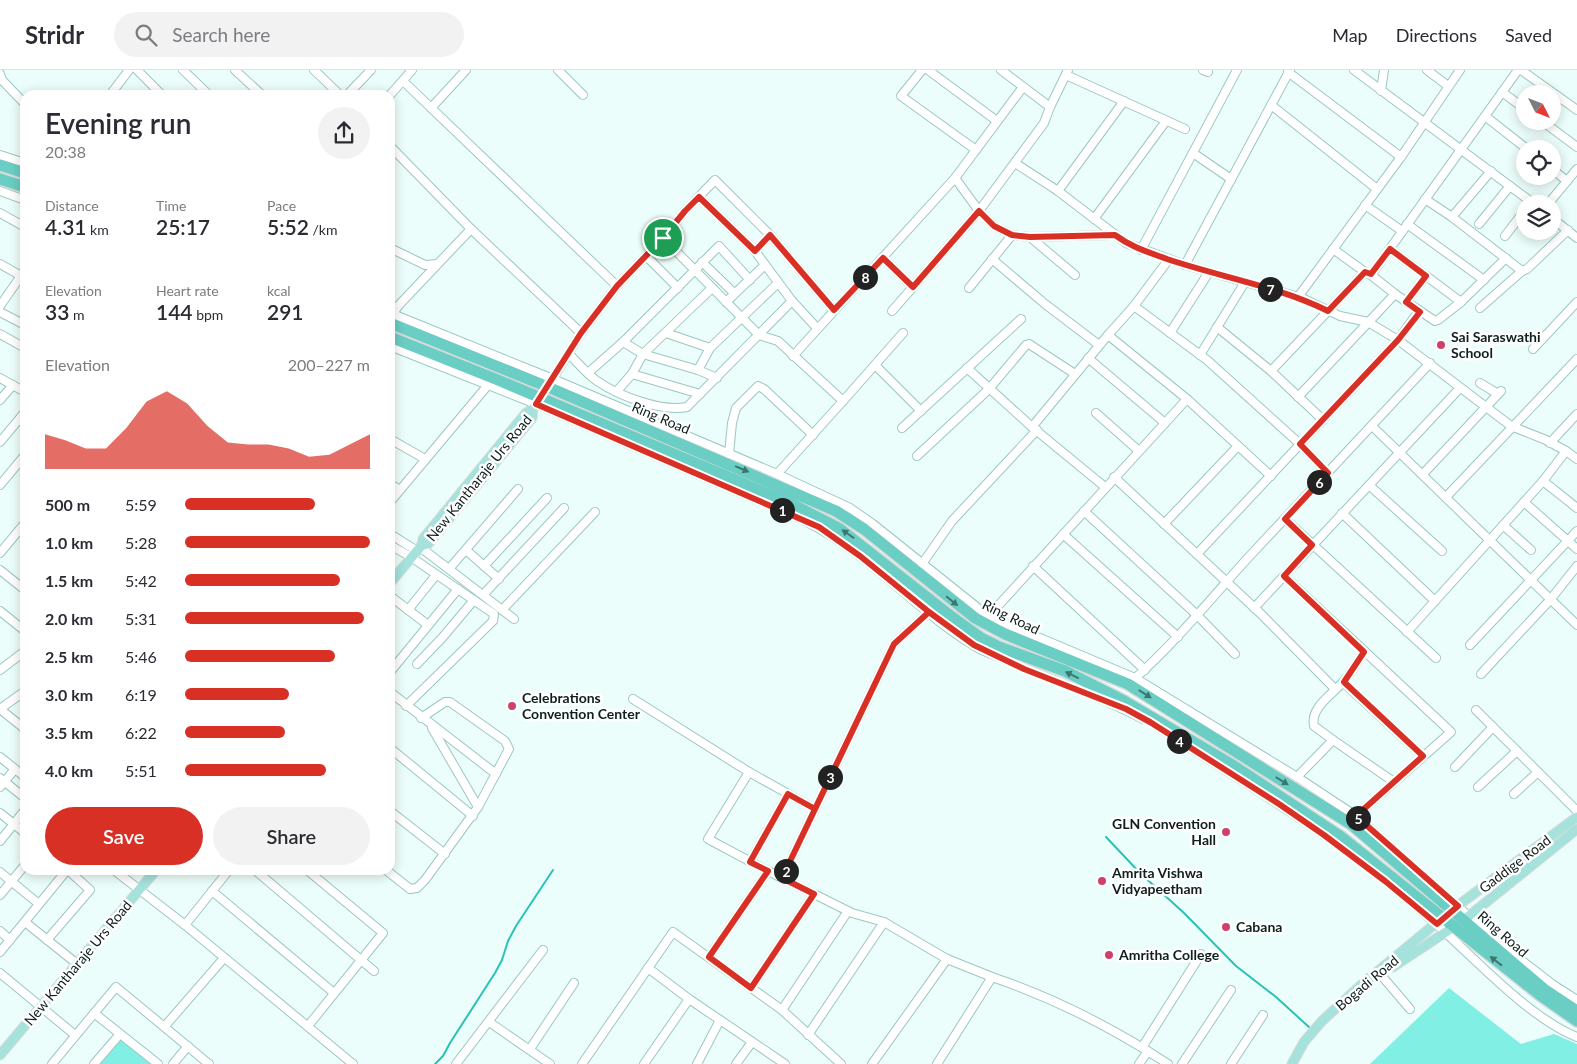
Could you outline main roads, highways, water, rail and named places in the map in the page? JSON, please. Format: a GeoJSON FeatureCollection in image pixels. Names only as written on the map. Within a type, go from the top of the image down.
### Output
{"type":"FeatureCollection","features":[{"type":"Feature","properties":{"kind":"highway"},"geometry":{"type":"LineString","coordinates":[[0,165],[20,171]]}},
{"type":"Feature","properties":{"kind":"highway"},"geometry":{"type":"LineString","coordinates":[[0,179],[20,185]]}},
{"type":"Feature","properties":{"kind":"highway","name":"Ring Road"},"geometry":{"type":"LineString","coordinates":[[395,319],[550,383],[836,511],[864,529],[959,606],[985,619],[1006,634],[1131,681],[1378,841],[1544,988],[1577,1012]]}},
{"type":"Feature","properties":{"kind":"highway","name":"Ring Road"},"geometry":{"type":"LineString","coordinates":[[395,339],[536,404],[788,502],[828,522],[856,540],[932,608],[986,640],[1065,671],[1124,700],[1234,766],[1350,849],[1449,929],[1577,1022]]}},
{"type":"Feature","properties":{"kind":"main road","name":"New Kantharaje Urs Road"},"geometry":{"type":"LineString","coordinates":[[395,577],[417,550],[423,539],[526,413],[536,404],[550,383]]}},
{"type":"Feature","properties":{"kind":"main road","name":"Gaddige Road"},"geometry":{"type":"LineString","coordinates":[[1455,908],[1577,817]]}},
{"type":"Feature","properties":{"kind":"main road","name":"Gaddige Road"},"geometry":{"type":"LineString","coordinates":[[1467,918],[1577,829]]}},
{"type":"Feature","properties":{"kind":"main road","name":"New Kantharaje Urs Road"},"geometry":{"type":"LineString","coordinates":[[0,1055],[152,875]]}},
{"type":"Feature","properties":{"kind":"main road","name":"Bogadi Road"},"geometry":{"type":"LineString","coordinates":[[1292,1064],[1304,1042],[1322,1021],[1360,986],[1455,908]]}},
{"type":"Feature","properties":{"kind":"main road","name":"Bogadi Road"},"geometry":{"type":"LineString","coordinates":[[1297,1064],[1308,1044],[1328,1021],[1364,988],[1467,918]]}},
{"type":"Feature","properties":{"kind":"waterway"},"geometry":{"type":"LineString","coordinates":[[1106,837],[1140,873],[1184,913],[1236,966],[1276,997],[1310,1028]]}},
{"type":"Feature","properties":{"kind":"waterway"},"geometry":{"type":"LineString","coordinates":[[435,1064],[443,1056],[495,973],[516,926],[553,870]]}},
{"type":"Feature","properties":{"kind":"place","name":"Sai Saraswathi School"},"geometry":{"type":"Point","coordinates":[1441,345]}},
{"type":"Feature","properties":{"kind":"place","name":"Celebrations Convention Center"},"geometry":{"type":"Point","coordinates":[512,706]}},
{"type":"Feature","properties":{"kind":"place","name":"GLN Convention Hall"},"geometry":{"type":"Point","coordinates":[1226,832]}},
{"type":"Feature","properties":{"kind":"place","name":"Amrita Vishwa Vidyapeetham"},"geometry":{"type":"Point","coordinates":[1102,881]}},
{"type":"Feature","properties":{"kind":"place","name":"Cabana"},"geometry":{"type":"Point","coordinates":[1226,927]}},
{"type":"Feature","properties":{"kind":"place","name":"Amritha College"},"geometry":{"type":"Point","coordinates":[1109,955]}}]}
